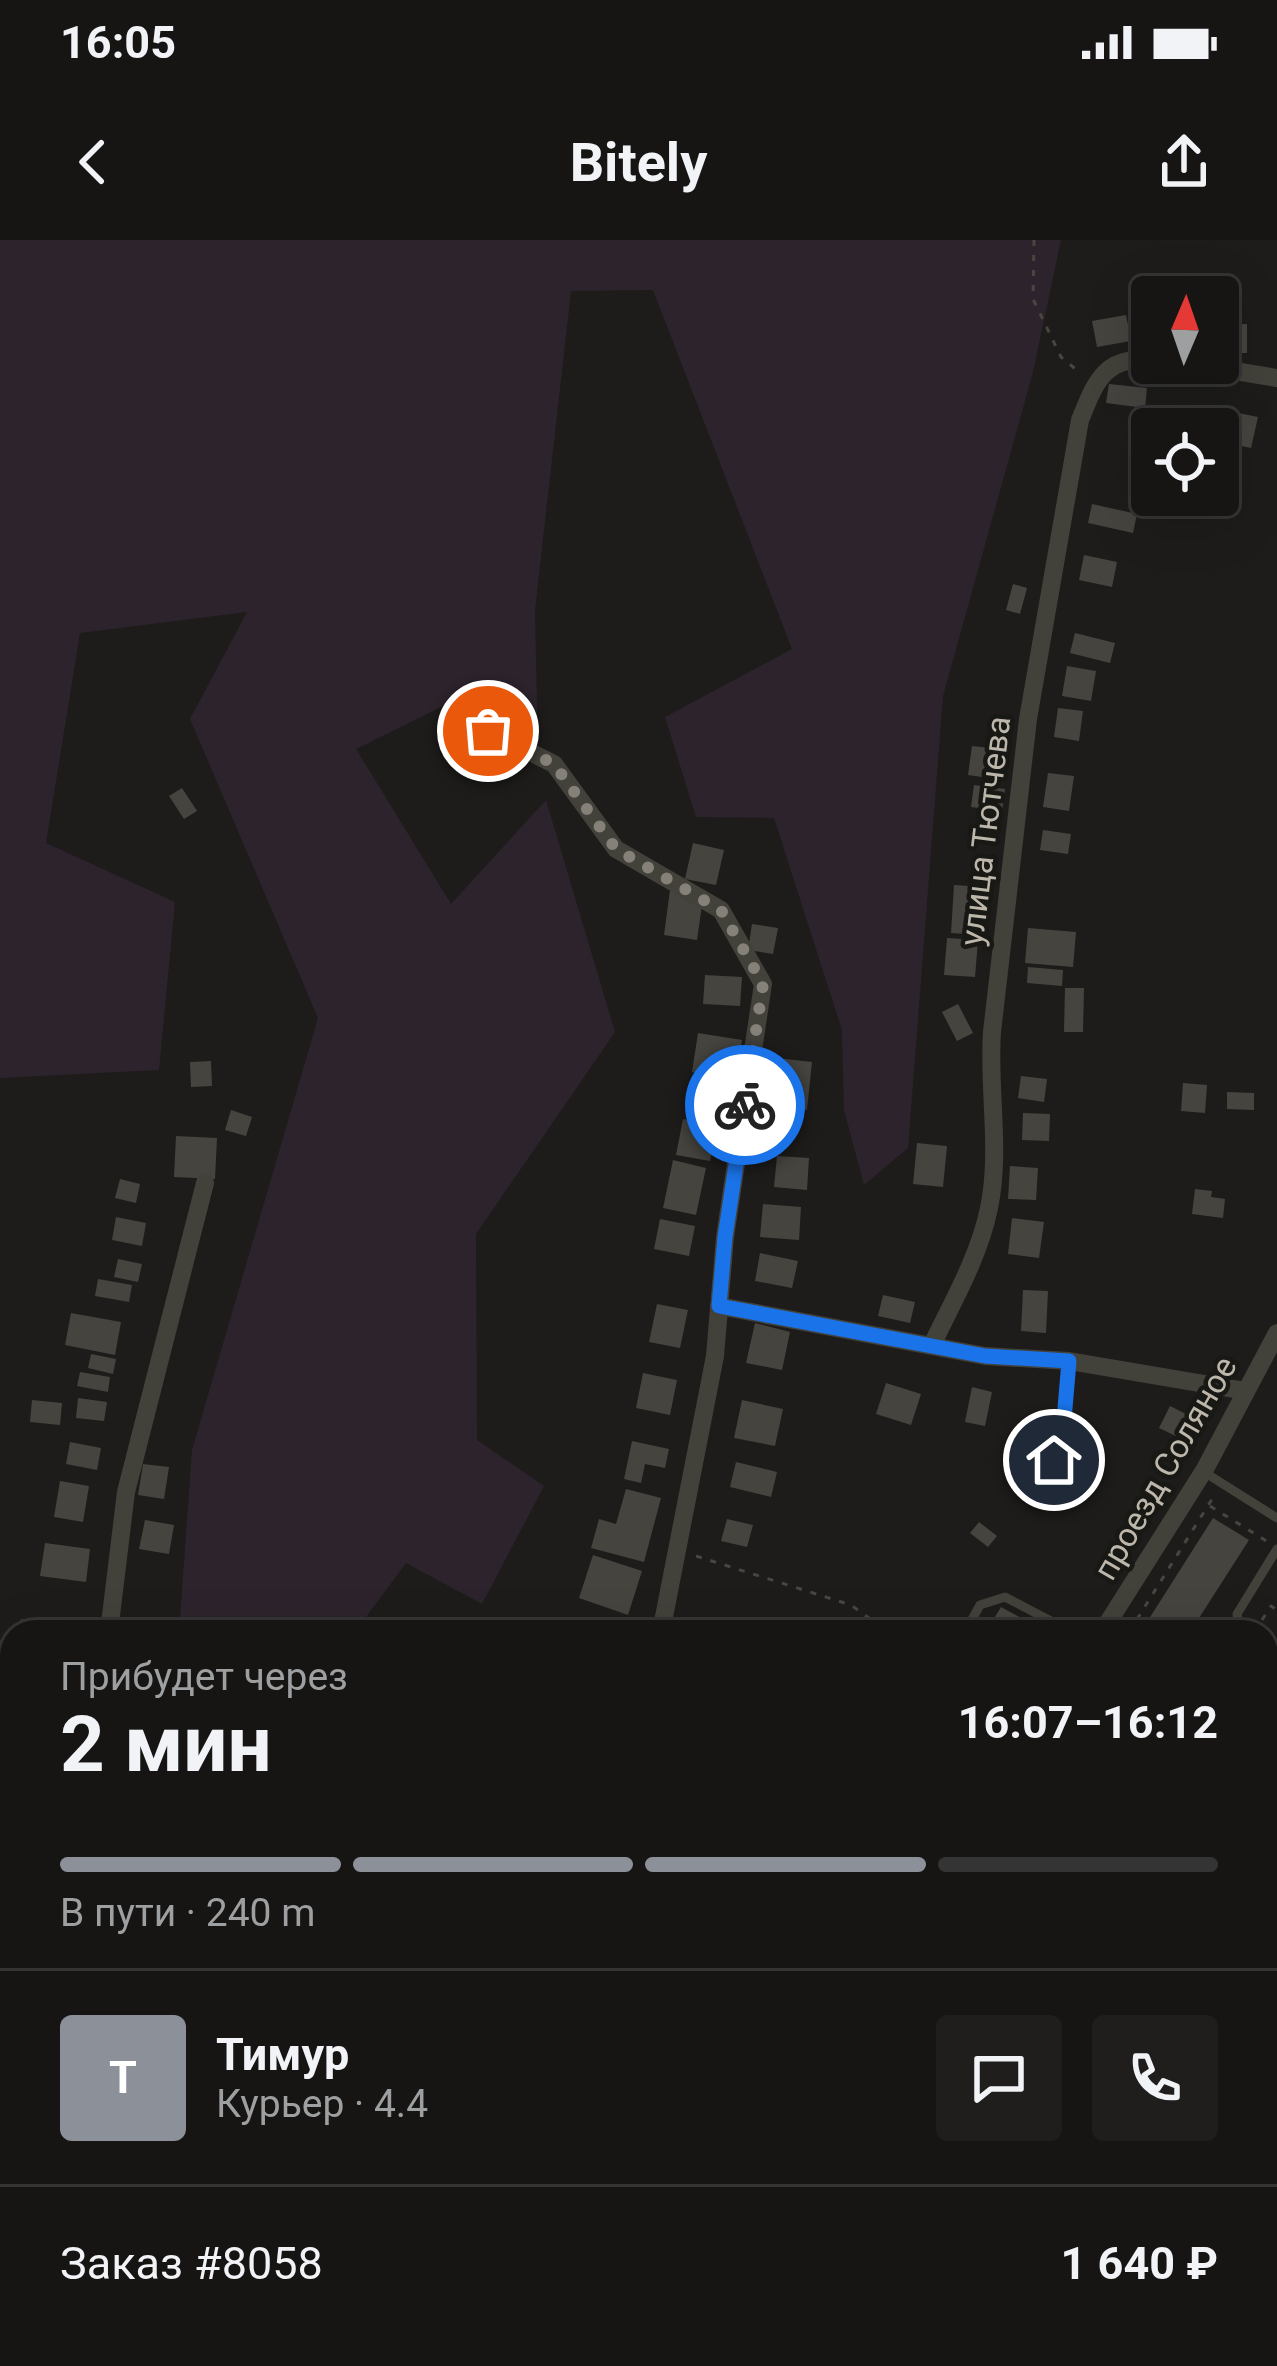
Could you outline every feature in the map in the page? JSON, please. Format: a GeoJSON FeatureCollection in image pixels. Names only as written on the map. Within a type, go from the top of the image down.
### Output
{"type":"FeatureCollection","features":[{"type":"Feature","properties":{"kind":"street"},"geometry":{"type":"LineString","coordinates":[[1094,385],[1110,367],[1131,358]]}},
{"type":"Feature","properties":{"kind":"street"},"geometry":{"type":"LineString","coordinates":[[1239,371],[1277,377]]}},
{"type":"Feature","properties":{"kind":"street","name":"улица Тютчева"},"geometry":{"type":"LineString","coordinates":[[932,1345],[975,1256],[988,1209],[994,1141],[989,1074],[992,1032],[1028,719],[1080,420],[1094,385]]}},
{"type":"Feature","properties":{"kind":"street"},"geometry":{"type":"LineString","coordinates":[[456,715],[554,764],[616,849],[721,910],[763,984],[725,1237],[715,1356],[664,1620]]}},
{"type":"Feature","properties":{"kind":"street"},"geometry":{"type":"LineString","coordinates":[[111,1620],[126,1492],[205,1183]]}},
{"type":"Feature","properties":{"kind":"street"},"geometry":{"type":"LineString","coordinates":[[719,1306],[985,1356],[1069,1361],[1246,1391]]}},
{"type":"Feature","properties":{"kind":"street","name":"проезд Соляное"},"geometry":{"type":"LineString","coordinates":[[1110,1620],[1204,1472],[1277,1333]]}},
{"type":"Feature","properties":{"kind":"lane"},"geometry":{"type":"LineString","coordinates":[[1054,1460],[1064,1420],[1069,1361]]}},
{"type":"Feature","properties":{"kind":"lane"},"geometry":{"type":"LineString","coordinates":[[1204,1472],[1277,1518]]}},
{"type":"Feature","properties":{"kind":"lane"},"geometry":{"type":"LineString","coordinates":[[1240,1620],[1239,1610],[1277,1548]]}},
{"type":"Feature","properties":{"kind":"lane"},"geometry":{"type":"LineString","coordinates":[[972,1620],[980,1605],[1005,1597],[1049,1620]]}},
{"type":"Feature","properties":{"kind":"path"},"geometry":{"type":"LineString","coordinates":[[1034,240],[1033,298],[1061,357],[1094,385]]}},
{"type":"Feature","properties":{"kind":"path"},"geometry":{"type":"LineString","coordinates":[[1137,1620],[1222,1483]]}},
{"type":"Feature","properties":{"kind":"path"},"geometry":{"type":"LineString","coordinates":[[1208,1504],[1277,1548]]}},
{"type":"Feature","properties":{"kind":"path"},"geometry":{"type":"LineString","coordinates":[[679,1550],[851,1605],[872,1620]]}},
{"type":"Feature","properties":{"kind":"path"},"geometry":{"type":"LineString","coordinates":[[1274,1608],[1277,1597]]}},
{"type":"Feature","properties":{"kind":"shaded area"},"geometry":{"type":"Polygon","coordinates":[[[0,240],[1061,240],[1033,372],[943,696],[908,1148],[864,1185],[844,1110],[842,1030],[774,818],[696,817],[665,717],[792,649],[653,290],[571,291],[535,610],[538,753],[449,703],[356,749],[451,904],[546,800],[615,1032],[476,1234],[477,1440],[544,1486],[482,1604],[406,1563],[364,1620],[180,1620],[192,1450],[318,1018],[190,719],[247,612],[80,633],[46,843],[175,902],[159,1070],[0,1078],[0,240]]]}},
{"type":"Feature","properties":{"kind":"building"},"geometry":{"type":"Polygon","coordinates":[[[1126,315],[1131,341],[1097,347],[1092,321],[1126,315]]]}},
{"type":"Feature","properties":{"kind":"building"},"geometry":{"type":"Polygon","coordinates":[[[1239,324],[1247,324],[1247,353],[1239,353],[1239,324]]]}},
{"type":"Feature","properties":{"kind":"building"},"geometry":{"type":"Polygon","coordinates":[[[1109,384],[1147,388],[1145,408],[1106,403],[1109,384]]]}},
{"type":"Feature","properties":{"kind":"building"},"geometry":{"type":"Polygon","coordinates":[[[1239,413],[1258,417],[1251,448],[1239,445],[1239,413]]]}},
{"type":"Feature","properties":{"kind":"building"},"geometry":{"type":"Polygon","coordinates":[[[1092,504],[1137,516],[1133,533],[1088,523],[1092,504]]]}},
{"type":"Feature","properties":{"kind":"building"},"geometry":{"type":"Polygon","coordinates":[[[1084,555],[1117,562],[1112,587],[1079,580],[1084,555]]]}},
{"type":"Feature","properties":{"kind":"building"},"geometry":{"type":"Polygon","coordinates":[[[1013,584],[1027,588],[1020,614],[1006,610],[1013,584]]]}},
{"type":"Feature","properties":{"kind":"building"},"geometry":{"type":"Polygon","coordinates":[[[1075,633],[1115,643],[1110,663],[1070,653],[1075,633]]]}},
{"type":"Feature","properties":{"kind":"building"},"geometry":{"type":"Polygon","coordinates":[[[1067,666],[1096,671],[1091,701],[1062,696],[1067,666]]]}},
{"type":"Feature","properties":{"kind":"building"},"geometry":{"type":"Polygon","coordinates":[[[1058,708],[1083,711],[1079,741],[1054,737],[1058,708]]]}},
{"type":"Feature","properties":{"kind":"building"},"geometry":{"type":"Polygon","coordinates":[[[972,746],[999,749],[996,779],[968,775],[972,746]]]}},
{"type":"Feature","properties":{"kind":"building"},"geometry":{"type":"Polygon","coordinates":[[[1048,773],[1074,776],[1069,811],[1043,807],[1048,773]]]}},
{"type":"Feature","properties":{"kind":"building"},"geometry":{"type":"Polygon","coordinates":[[[974,785],[1005,789],[1002,811],[971,807],[974,785]]]}},
{"type":"Feature","properties":{"kind":"building"},"geometry":{"type":"Polygon","coordinates":[[[182,788],[197,811],[184,819],[169,796],[182,788]]]}},
{"type":"Feature","properties":{"kind":"building"},"geometry":{"type":"Polygon","coordinates":[[[1043,830],[1071,834],[1068,854],[1040,850],[1043,830]]]}},
{"type":"Feature","properties":{"kind":"building"},"geometry":{"type":"Polygon","coordinates":[[[693,843],[724,850],[716,885],[685,879],[693,843]]]}},
{"type":"Feature","properties":{"kind":"building"},"geometry":{"type":"Polygon","coordinates":[[[954,885],[984,887],[981,935],[951,933],[954,885]]]}},
{"type":"Feature","properties":{"kind":"building"},"geometry":{"type":"Polygon","coordinates":[[[670,890],[702,905],[697,940],[664,935],[670,890]]]}},
{"type":"Feature","properties":{"kind":"building"},"geometry":{"type":"Polygon","coordinates":[[[752,924],[778,928],[773,954],[748,950],[752,924]]]}},
{"type":"Feature","properties":{"kind":"building"},"geometry":{"type":"Polygon","coordinates":[[[1028,928],[1076,932],[1073,967],[1025,963],[1028,928]]]}},
{"type":"Feature","properties":{"kind":"building"},"geometry":{"type":"Polygon","coordinates":[[[947,938],[978,940],[975,977],[944,975],[947,938]]]}},
{"type":"Feature","properties":{"kind":"building"},"geometry":{"type":"Polygon","coordinates":[[[1028,967],[1063,970],[1062,986],[1027,983],[1028,967]]]}},
{"type":"Feature","properties":{"kind":"building"},"geometry":{"type":"Polygon","coordinates":[[[705,975],[742,977],[740,1006],[703,1004],[705,975]]]}},
{"type":"Feature","properties":{"kind":"building"},"geometry":{"type":"Polygon","coordinates":[[[1065,988],[1084,988],[1083,1032],[1064,1032],[1065,988]]]}},
{"type":"Feature","properties":{"kind":"building"},"geometry":{"type":"Polygon","coordinates":[[[958,1004],[973,1033],[957,1041],[942,1012],[958,1004]]]}},
{"type":"Feature","properties":{"kind":"building"},"geometry":{"type":"Polygon","coordinates":[[[698,1033],[742,1040],[736,1079],[692,1072],[698,1033]]]}},
{"type":"Feature","properties":{"kind":"building"},"geometry":{"type":"Polygon","coordinates":[[[777,1058],[812,1062],[807,1110],[773,1106],[777,1058]]]}},
{"type":"Feature","properties":{"kind":"building"},"geometry":{"type":"Polygon","coordinates":[[[211,1061],[212,1086],[191,1087],[190,1062],[211,1061]]]}},
{"type":"Feature","properties":{"kind":"building"},"geometry":{"type":"Polygon","coordinates":[[[1021,1076],[1047,1079],[1044,1102],[1018,1098],[1021,1076]]]}},
{"type":"Feature","properties":{"kind":"building"},"geometry":{"type":"Polygon","coordinates":[[[1183,1083],[1207,1085],[1205,1113],[1181,1111],[1183,1083]]]}},
{"type":"Feature","properties":{"kind":"building"},"geometry":{"type":"Polygon","coordinates":[[[1227,1092],[1254,1093],[1254,1110],[1227,1109],[1227,1092]]]}},
{"type":"Feature","properties":{"kind":"building"},"geometry":{"type":"Polygon","coordinates":[[[231,1110],[252,1117],[246,1136],[225,1130],[231,1110]]]}},
{"type":"Feature","properties":{"kind":"building"},"geometry":{"type":"Polygon","coordinates":[[[1023,1113],[1050,1114],[1049,1141],[1022,1140],[1023,1113]]]}},
{"type":"Feature","properties":{"kind":"building"},"geometry":{"type":"Polygon","coordinates":[[[683,1119],[717,1126],[710,1161],[676,1155],[683,1119]]]}},
{"type":"Feature","properties":{"kind":"building"},"geometry":{"type":"Polygon","coordinates":[[[176,1136],[217,1138],[215,1179],[174,1177],[176,1136]]]}},
{"type":"Feature","properties":{"kind":"building"},"geometry":{"type":"Polygon","coordinates":[[[917,1143],[947,1146],[943,1187],[913,1184],[917,1143]]]}},
{"type":"Feature","properties":{"kind":"building"},"geometry":{"type":"Polygon","coordinates":[[[777,1156],[809,1158],[807,1190],[774,1187],[777,1156]]]}},
{"type":"Feature","properties":{"kind":"building"},"geometry":{"type":"Polygon","coordinates":[[[673,1160],[706,1168],[696,1215],[663,1208],[673,1160]]]}},
{"type":"Feature","properties":{"kind":"building"},"geometry":{"type":"Polygon","coordinates":[[[1010,1166],[1038,1168],[1036,1200],[1008,1199],[1010,1166]]]}},
{"type":"Feature","properties":{"kind":"building"},"geometry":{"type":"Polygon","coordinates":[[[120,1179],[140,1184],[136,1203],[115,1198],[120,1179]]]}},
{"type":"Feature","properties":{"kind":"building"},"geometry":{"type":"Polygon","coordinates":[[[1195,1189],[1225,1199],[1223,1218],[1192,1214],[1195,1189]]]}},
{"type":"Feature","properties":{"kind":"building"},"geometry":{"type":"Polygon","coordinates":[[[763,1204],[801,1207],[799,1240],[760,1237],[763,1204]]]}},
{"type":"Feature","properties":{"kind":"building"},"geometry":{"type":"Polygon","coordinates":[[[116,1217],[146,1223],[142,1246],[112,1240],[116,1217]]]}},
{"type":"Feature","properties":{"kind":"building"},"geometry":{"type":"Polygon","coordinates":[[[1012,1218],[1044,1222],[1039,1258],[1008,1254],[1012,1218]]]}},
{"type":"Feature","properties":{"kind":"building"},"geometry":{"type":"Polygon","coordinates":[[[660,1219],[695,1226],[689,1256],[654,1249],[660,1219]]]}},
{"type":"Feature","properties":{"kind":"building"},"geometry":{"type":"Polygon","coordinates":[[[760,1253],[798,1261],[792,1288],[755,1281],[760,1253]]]}},
{"type":"Feature","properties":{"kind":"building"},"geometry":{"type":"Polygon","coordinates":[[[118,1259],[142,1264],[138,1282],[114,1277],[118,1259]]]}},
{"type":"Feature","properties":{"kind":"building"},"geometry":{"type":"Polygon","coordinates":[[[98,1279],[132,1285],[129,1302],[95,1296],[98,1279]]]}},
{"type":"Feature","properties":{"kind":"building"},"geometry":{"type":"Polygon","coordinates":[[[1023,1290],[1048,1291],[1046,1333],[1021,1331],[1023,1290]]]}},
{"type":"Feature","properties":{"kind":"building"},"geometry":{"type":"Polygon","coordinates":[[[883,1295],[915,1302],[910,1323],[878,1316],[883,1295]]]}},
{"type":"Feature","properties":{"kind":"building"},"geometry":{"type":"Polygon","coordinates":[[[657,1304],[688,1310],[680,1348],[649,1342],[657,1304]]]}},
{"type":"Feature","properties":{"kind":"building"},"geometry":{"type":"Polygon","coordinates":[[[71,1313],[121,1322],[115,1355],[65,1345],[71,1313]]]}},
{"type":"Feature","properties":{"kind":"building"},"geometry":{"type":"Polygon","coordinates":[[[755,1323],[790,1332],[782,1370],[746,1363],[755,1323]]]}},
{"type":"Feature","properties":{"kind":"building"},"geometry":{"type":"Polygon","coordinates":[[[91,1354],[116,1359],[113,1374],[88,1368],[91,1354]]]}},
{"type":"Feature","properties":{"kind":"building"},"geometry":{"type":"Polygon","coordinates":[[[80,1372],[110,1377],[108,1392],[77,1386],[80,1372]]]}},
{"type":"Feature","properties":{"kind":"building"},"geometry":{"type":"Polygon","coordinates":[[[643,1373],[677,1380],[670,1415],[636,1408],[643,1373]]]}},
{"type":"Feature","properties":{"kind":"building"},"geometry":{"type":"Polygon","coordinates":[[[886,1383],[921,1394],[911,1425],[876,1414],[886,1383]]]}},
{"type":"Feature","properties":{"kind":"building"},"geometry":{"type":"Polygon","coordinates":[[[972,1387],[992,1392],[985,1426],[965,1422],[972,1387]]]}},
{"type":"Feature","properties":{"kind":"building"},"geometry":{"type":"Polygon","coordinates":[[[78,1398],[107,1402],[104,1421],[76,1418],[78,1398]]]}},
{"type":"Feature","properties":{"kind":"building"},"geometry":{"type":"Polygon","coordinates":[[[32,1400],[62,1403],[60,1425],[30,1422],[32,1400]]]}},
{"type":"Feature","properties":{"kind":"building"},"geometry":{"type":"Polygon","coordinates":[[[742,1400],[783,1409],[775,1446],[734,1438],[742,1400]]]}},
{"type":"Feature","properties":{"kind":"building"},"geometry":{"type":"Polygon","coordinates":[[[1170,1406],[1190,1416],[1180,1438],[1159,1428],[1170,1406]]]}},
{"type":"Feature","properties":{"kind":"building"},"geometry":{"type":"Polygon","coordinates":[[[632,1441],[669,1449],[665,1468],[645,1464],[641,1483],[624,1479],[632,1441]]]}},
{"type":"Feature","properties":{"kind":"building"},"geometry":{"type":"Polygon","coordinates":[[[70,1442],[101,1448],[97,1470],[66,1464],[70,1442]]]}},
{"type":"Feature","properties":{"kind":"building"},"geometry":{"type":"Polygon","coordinates":[[[736,1462],[777,1472],[771,1497],[730,1487],[736,1462]]]}},
{"type":"Feature","properties":{"kind":"building"},"geometry":{"type":"Polygon","coordinates":[[[143,1464],[169,1467],[164,1499],[138,1495],[143,1464]]]}},
{"type":"Feature","properties":{"kind":"building"},"geometry":{"type":"Polygon","coordinates":[[[60,1481],[89,1486],[83,1522],[54,1517],[60,1481]]]}},
{"type":"Feature","properties":{"kind":"building"},"geometry":{"type":"Polygon","coordinates":[[[626,1489],[661,1498],[644,1562],[591,1548],[599,1519],[616,1524],[626,1489]]]}},
{"type":"Feature","properties":{"kind":"building"},"geometry":{"type":"Polygon","coordinates":[[[1213,1518],[1249,1540],[1198,1620],[1148,1620],[1213,1518]]]}},
{"type":"Feature","properties":{"kind":"building"},"geometry":{"type":"Polygon","coordinates":[[[727,1519],[753,1525],[747,1547],[721,1541],[727,1519]]]}},
{"type":"Feature","properties":{"kind":"building"},"geometry":{"type":"Polygon","coordinates":[[[145,1520],[174,1525],[169,1554],[139,1549],[145,1520]]]}},
{"type":"Feature","properties":{"kind":"building"},"geometry":{"type":"Polygon","coordinates":[[[979,1522],[997,1536],[988,1547],[970,1533],[979,1522]]]}},
{"type":"Feature","properties":{"kind":"building"},"geometry":{"type":"Polygon","coordinates":[[[45,1543],[90,1549],[86,1582],[40,1576],[45,1543]]]}},
{"type":"Feature","properties":{"kind":"building"},"geometry":{"type":"Polygon","coordinates":[[[593,1555],[642,1571],[628,1615],[579,1598],[593,1555]]]}},
{"type":"Feature","properties":{"kind":"building"},"geometry":{"type":"Polygon","coordinates":[[[1001,1607],[1025,1620],[993,1620],[1001,1607]]]}},
{"type":"Feature","properties":{"kind":"way so far"},"geometry":{"type":"LineString","coordinates":[[488,731],[554,764],[616,849],[721,910],[763,984],[745,1105]]}},
{"type":"Feature","properties":{"kind":"route"},"geometry":{"type":"LineString","coordinates":[[745,1105],[719,1306],[985,1356],[1069,1361],[1064,1420],[1054,1460]]}}]}
